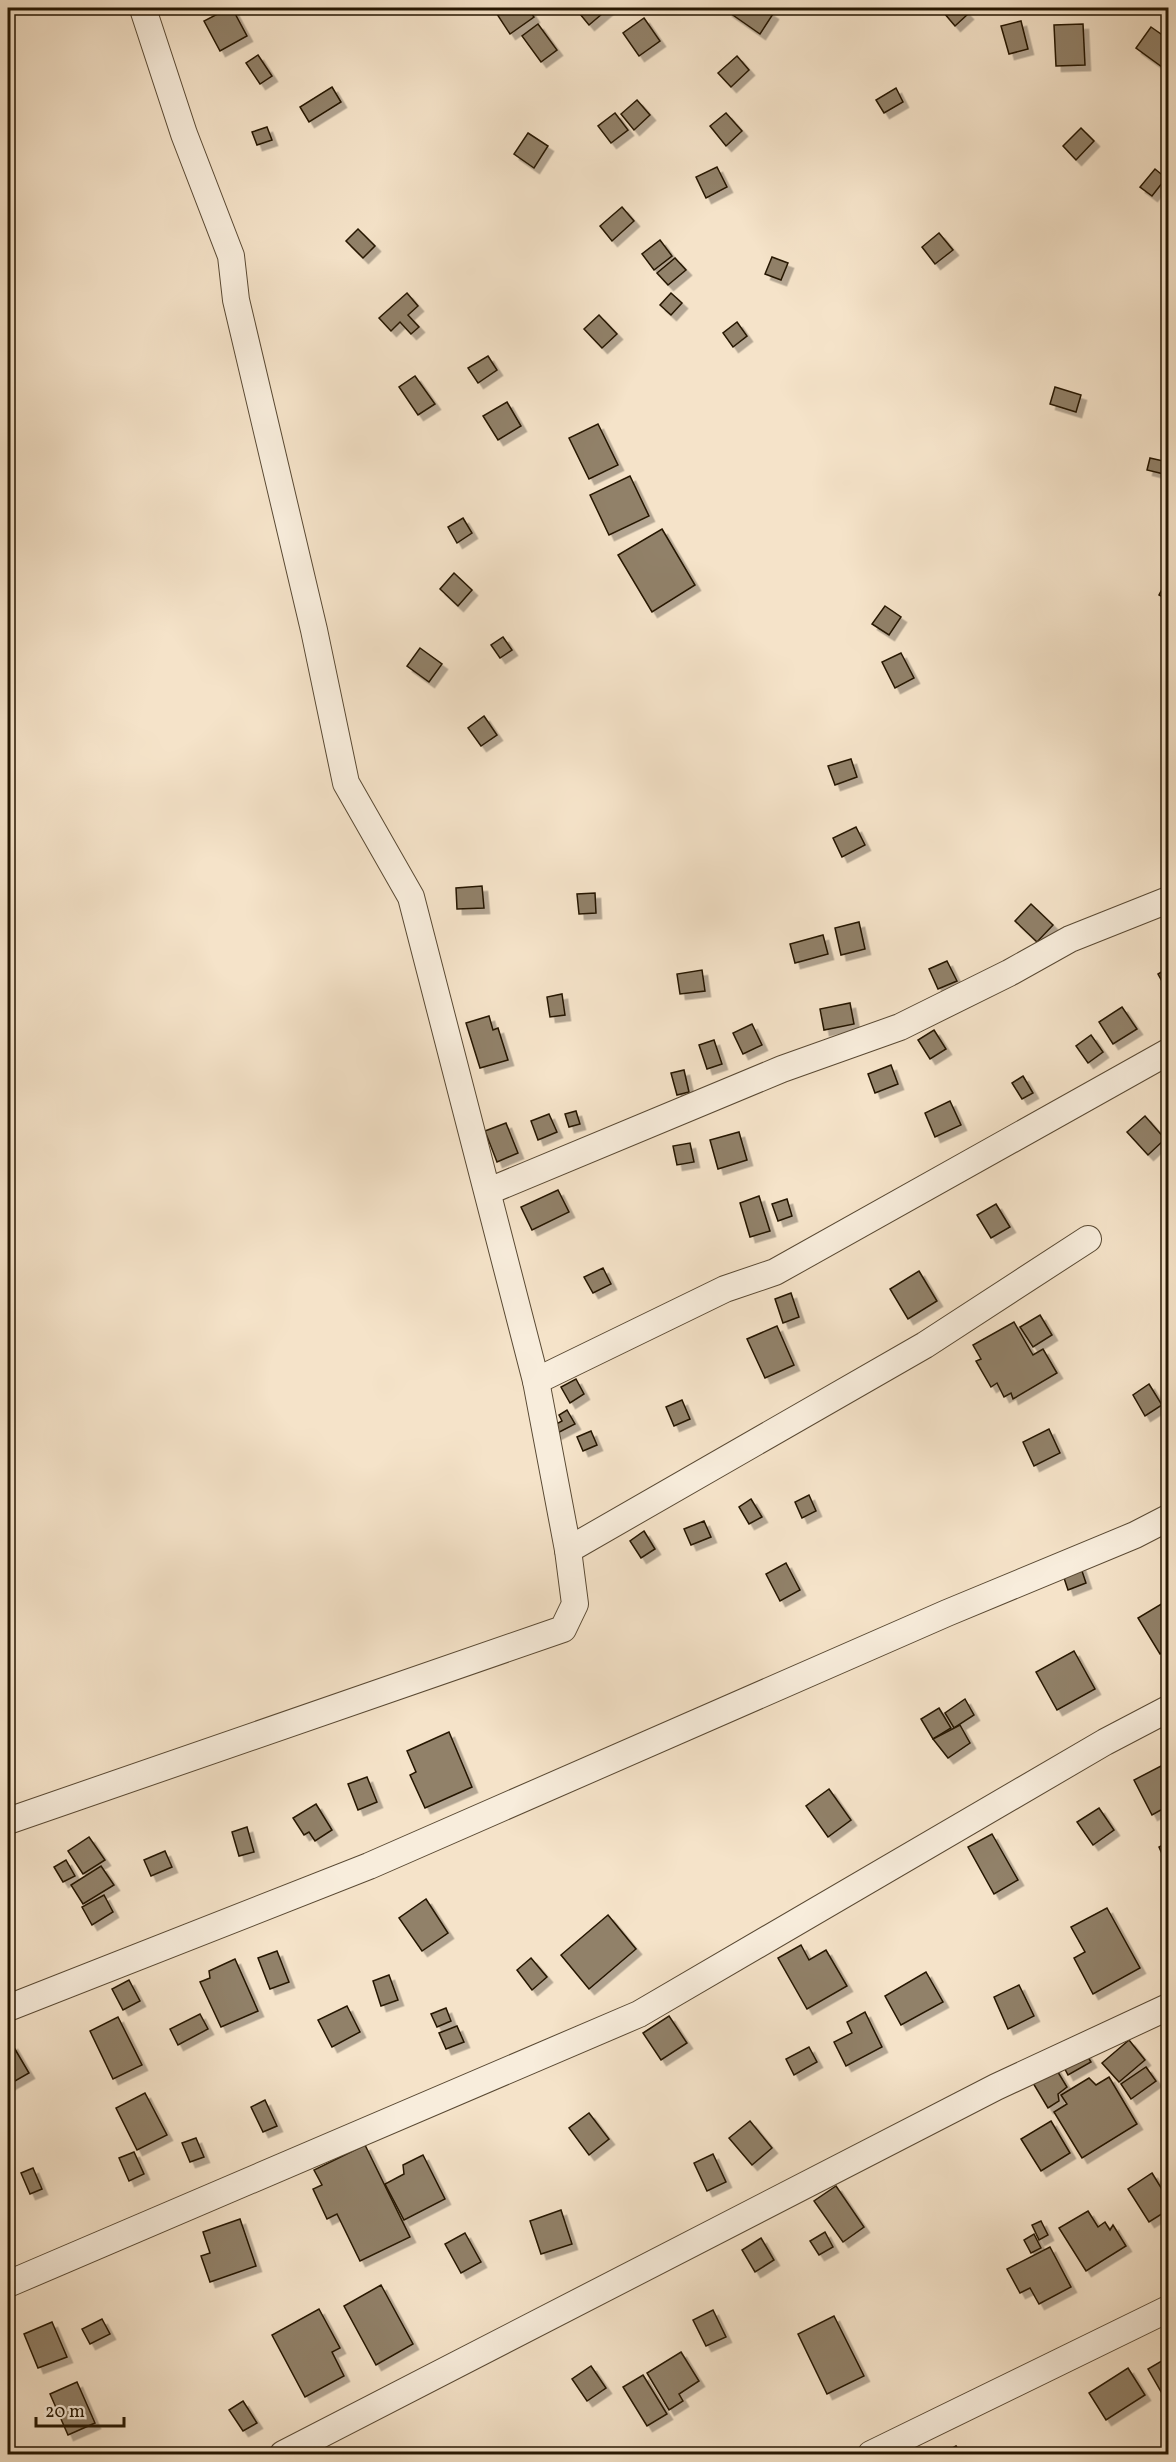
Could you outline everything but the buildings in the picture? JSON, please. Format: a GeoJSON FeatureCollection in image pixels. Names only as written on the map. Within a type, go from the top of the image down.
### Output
{"type":"FeatureCollection","features":[{"type":"Feature","properties":{"kind":"street"},"geometry":{"type":"LineString","coordinates":[[8,1821],[563,1629],[574,1604],[568,1550],[536,1381],[489,1191],[411,897],[346,783],[314,630],[236,300],[231,256],[184,134],[143,9]]}},
{"type":"Feature","properties":{"kind":"street"},"geometry":{"type":"LineString","coordinates":[[489,1191],[782,1069],[900,1028],[1009,973],[1070,939],[1168,900]]}},
{"type":"Feature","properties":{"kind":"street"},"geometry":{"type":"LineString","coordinates":[[536,1381],[725,1289],[775,1272],[1168,1052]]}},
{"type":"Feature","properties":{"kind":"street"},"geometry":{"type":"LineString","coordinates":[[568,1550],[925,1345],[1088,1239]]}},
{"type":"Feature","properties":{"kind":"street"},"geometry":{"type":"LineString","coordinates":[[8,2008],[369,1866],[947,1613],[1136,1535],[1168,1518]]}},
{"type":"Feature","properties":{"kind":"street"},"geometry":{"type":"LineString","coordinates":[[8,2284],[639,2014],[1105,1742],[1168,1709]]}},
{"type":"Feature","properties":{"kind":"street"},"geometry":{"type":"LineString","coordinates":[[283,2454],[996,2087],[1168,2007]]}},
{"type":"Feature","properties":{"kind":"street"},"geometry":{"type":"LineString","coordinates":[[871,2454],[1168,2308]]}}]}
